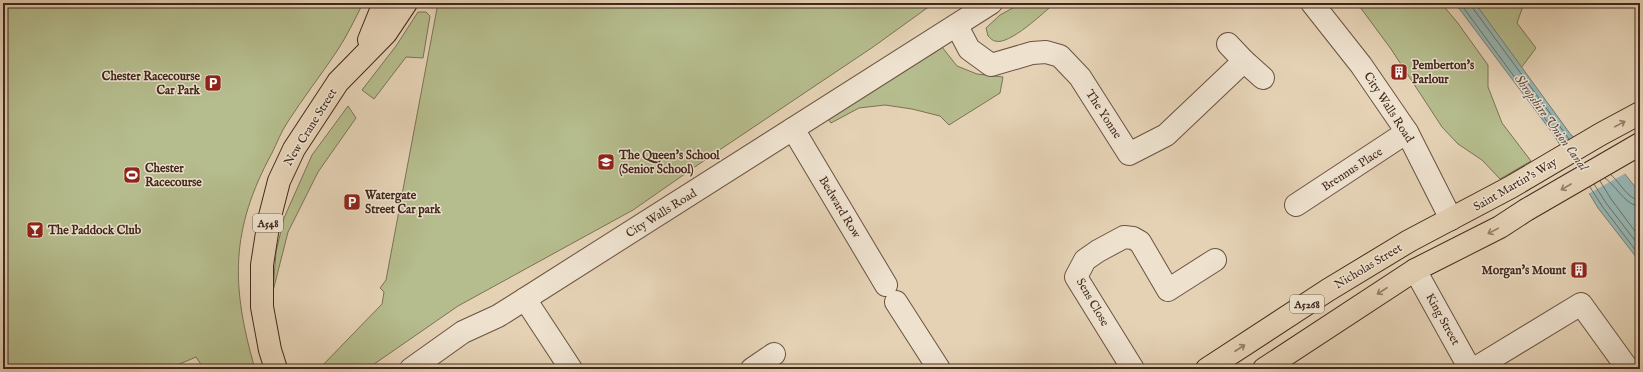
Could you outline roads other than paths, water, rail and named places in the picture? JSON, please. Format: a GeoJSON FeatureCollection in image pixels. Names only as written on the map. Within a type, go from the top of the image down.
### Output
{"type":"FeatureCollection","features":[{"type":"Feature","properties":{"kind":"main road","name":"New Crane Street"},"geometry":{"type":"LineString","coordinates":[[361,57],[379,18],[384,3]]}},
{"type":"Feature","properties":{"kind":"main road","name":"New Crane Street"},"geometry":{"type":"LineString","coordinates":[[276,369],[270,350],[262,307],[262,272],[269,220],[278,181],[294,149],[332,91],[361,57],[386,33],[406,3]]}},
{"type":"Feature","properties":{"kind":"main road","name":"Saint Martin's Way"},"geometry":{"type":"LineString","coordinates":[[1409,242],[1511,187],[1640,113]]}},
{"type":"Feature","properties":{"kind":"main road","name":"A5268"},"geometry":{"type":"LineString","coordinates":[[1264,369],[1415,270],[1500,227],[1526,210],[1640,144]]}},
{"type":"Feature","properties":{"kind":"main road","name":"Nicholas Street"},"geometry":{"type":"LineString","coordinates":[[1207,369],[1328,290],[1409,242]]}},
{"type":"Feature","properties":{"kind":"street","name":"City Walls Road"},"geometry":{"type":"LineString","coordinates":[[411,369],[463,332],[498,316],[991,3]]}},
{"type":"Feature","properties":{"kind":"street","name":"City Walls Road"},"geometry":{"type":"LineString","coordinates":[[1312,3],[1361,65],[1407,132],[1452,219]]}},
{"type":"Feature","properties":{"kind":"street","name":"The Yonne"},"geometry":{"type":"LineString","coordinates":[[957,26],[969,48],[991,65],[1032,53],[1046,52],[1060,56],[1080,77],[1129,154],[1166,135],[1244,61]]}},
{"type":"Feature","properties":{"kind":"street"},"geometry":{"type":"LineString","coordinates":[[1228,44],[1262,78]]}},
{"type":"Feature","properties":{"kind":"street","name":"Bedward Row"},"geometry":{"type":"LineString","coordinates":[[793,129],[891,294],[939,369]]}},
{"type":"Feature","properties":{"kind":"street","name":"Brennus Place"},"geometry":{"type":"LineString","coordinates":[[1296,205],[1407,132]]}},
{"type":"Feature","properties":{"kind":"street","name":"Sens Close"},"geometry":{"type":"LineString","coordinates":[[1133,369],[1076,277],[1085,260],[1124,237],[1132,238],[1140,242],[1168,290],[1215,260]]}},
{"type":"Feature","properties":{"kind":"street","name":"King Street"},"geometry":{"type":"LineString","coordinates":[[1415,270],[1470,369]]}},
{"type":"Feature","properties":{"kind":"street"},"geometry":{"type":"LineString","coordinates":[[525,299],[571,369]]}},
{"type":"Feature","properties":{"kind":"street"},"geometry":{"type":"LineString","coordinates":[[1474,369],[1581,304],[1628,369]]}},
{"type":"Feature","properties":{"kind":"street"},"geometry":{"type":"LineString","coordinates":[[752,369],[774,354]]}},
{"type":"Feature","properties":{"kind":"water","name":"Shropshire Union Canal"},"geometry":{"type":"Polygon","coordinates":[[[1455,3],[1475,3],[1571,135],[1624,173],[1640,193],[1640,262],[1598,208],[1554,135],[1455,3]]]}},
{"type":"Feature","properties":{"kind":"place","name":"Pemberton's Parlour"},"geometry":{"type":"Point","coordinates":[1399,72]}},
{"type":"Feature","properties":{"kind":"place","name":"Chester Racecourse Car Park"},"geometry":{"type":"Point","coordinates":[213,83]}},
{"type":"Feature","properties":{"kind":"place","name":"The Queen's School (Senior School)"},"geometry":{"type":"Point","coordinates":[606,162]}},
{"type":"Feature","properties":{"kind":"place","name":"Chester Racecourse"},"geometry":{"type":"Point","coordinates":[132,175]}},
{"type":"Feature","properties":{"kind":"place","name":"Watergate Street Car park"},"geometry":{"type":"Point","coordinates":[352,202]}},
{"type":"Feature","properties":{"kind":"place","name":"The Paddock Club"},"geometry":{"type":"Point","coordinates":[35,230]}},
{"type":"Feature","properties":{"kind":"place","name":"Morgan's Mount"},"geometry":{"type":"Point","coordinates":[1579,270]}}]}
